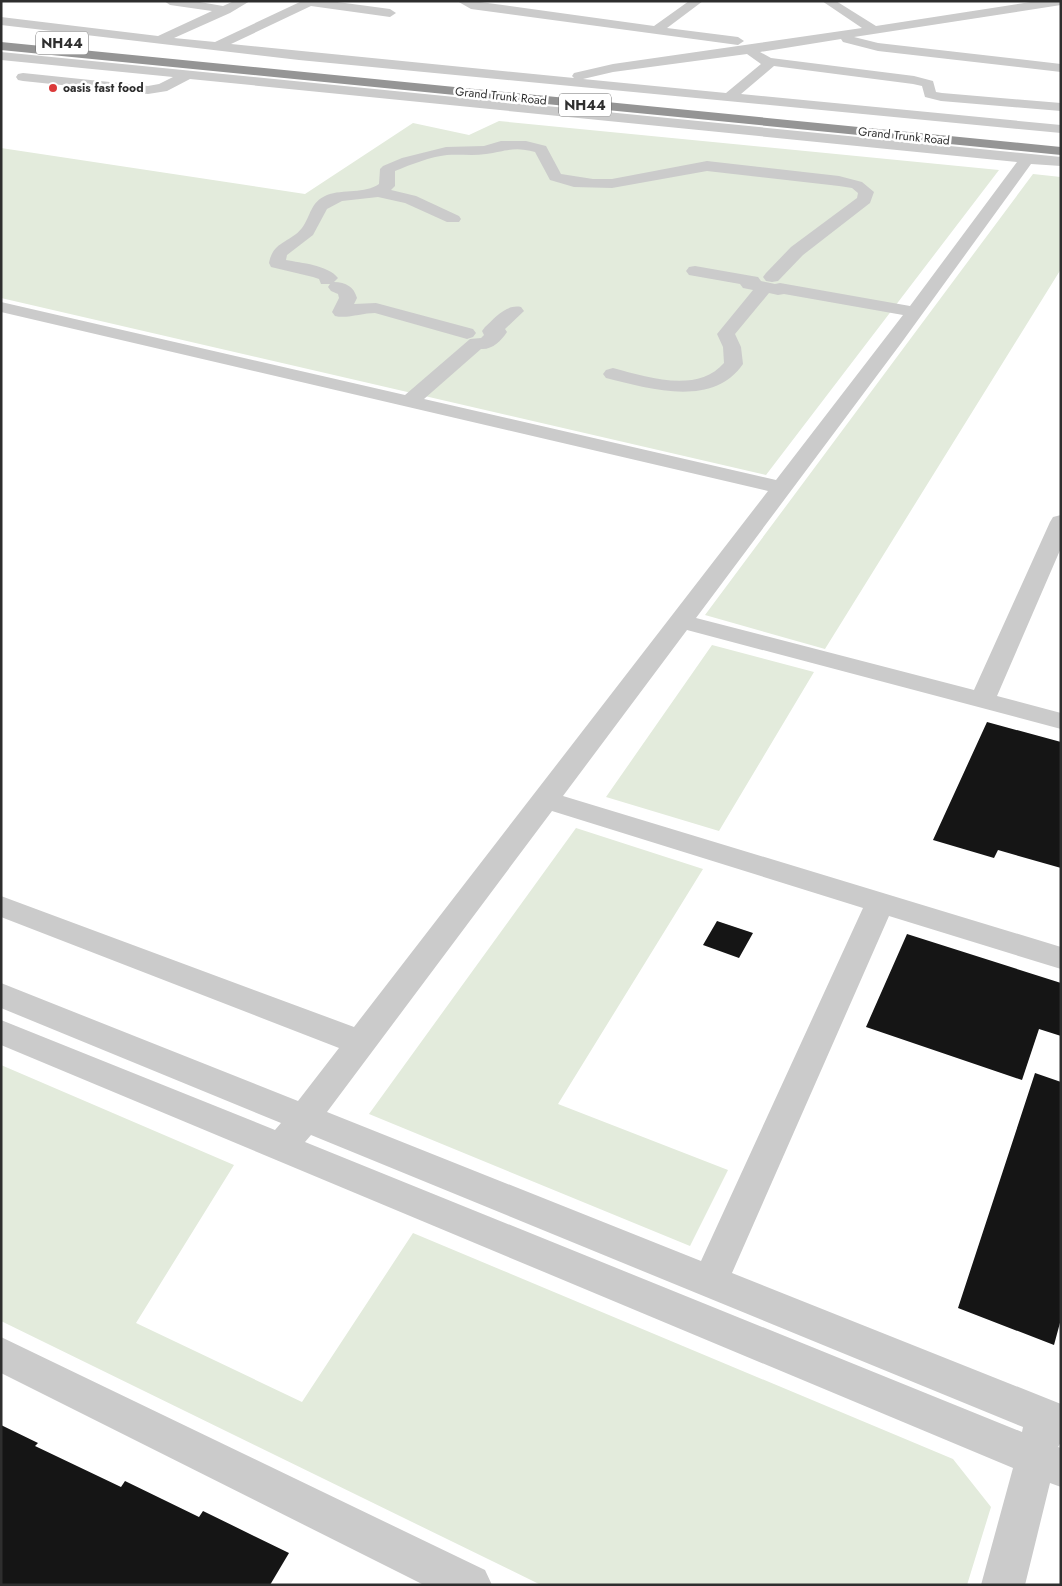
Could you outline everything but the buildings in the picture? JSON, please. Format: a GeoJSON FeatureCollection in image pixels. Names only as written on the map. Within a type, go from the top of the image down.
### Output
{"type":"FeatureCollection","features":[{"type":"Feature","properties":{"kind":"highway","name":"Grand Trunk Road"},"geometry":{"type":"LineString","coordinates":[[1,36],[1061,139]]}},
{"type":"Feature","properties":{"kind":"highway","name":"Grand Trunk Road"},"geometry":{"type":"LineString","coordinates":[[1,46],[1061,152]]}},
{"type":"Feature","properties":{"kind":"street"},"geometry":{"type":"LineString","coordinates":[[170,1],[226,10]]}},
{"type":"Feature","properties":{"kind":"street"},"geometry":{"type":"LineString","coordinates":[[161,39],[244,1]]}},
{"type":"Feature","properties":{"kind":"street"},"geometry":{"type":"LineString","coordinates":[[463,1],[471,5],[771,46]]}},
{"type":"Feature","properties":{"kind":"street"},"geometry":{"type":"LineString","coordinates":[[656,30],[697,1]]}},
{"type":"Feature","properties":{"kind":"street"},"geometry":{"type":"LineString","coordinates":[[828,1],[873,30]]}},
{"type":"Feature","properties":{"kind":"street"},"geometry":{"type":"LineString","coordinates":[[558,82],[613,68],[747,50],[1061,1]]}},
{"type":"Feature","properties":{"kind":"street"},"geometry":{"type":"LineString","coordinates":[[217,46],[311,2],[390,13]]}},
{"type":"Feature","properties":{"kind":"street"},"geometry":{"type":"LineString","coordinates":[[999,11],[1036,17]]}},
{"type":"Feature","properties":{"kind":"street"},"geometry":{"type":"LineString","coordinates":[[1,21],[299,56],[1061,129]]}},
{"type":"Feature","properties":{"kind":"street"},"geometry":{"type":"LineString","coordinates":[[838,35],[866,46],[1061,68]]}},
{"type":"Feature","properties":{"kind":"street"},"geometry":{"type":"LineString","coordinates":[[747,50],[768,61],[934,82],[930,94],[941,97],[1061,107]]}},
{"type":"Feature","properties":{"kind":"street"},"geometry":{"type":"LineString","coordinates":[[950,70],[960,56]]}},
{"type":"Feature","properties":{"kind":"street"},"geometry":{"type":"LineString","coordinates":[[5,59],[189,74],[1061,162]]}},
{"type":"Feature","properties":{"kind":"street"},"geometry":{"type":"LineString","coordinates":[[728,98],[748,80],[766,68],[768,61]]}},
{"type":"Feature","properties":{"kind":"street"},"geometry":{"type":"LineString","coordinates":[[11,76],[148,90],[162,88],[189,74]]}},
{"type":"Feature","properties":{"kind":"street"},"geometry":{"type":"LineString","coordinates":[[1038,127],[1041,105]]}},
{"type":"Feature","properties":{"kind":"street"},"geometry":{"type":"LineString","coordinates":[[378,192],[387,186],[388,169],[407,161],[446,151],[485,150],[501,145],[526,145],[541,149],[555,177],[570,183],[592,185],[614,183],[686,168],[707,166],[839,181],[857,185],[866,192],[864,200],[797,251],[726,334],[732,347],[734,364],[721,377],[696,385],[666,385],[643,382],[613,374]]}},
{"type":"Feature","properties":{"kind":"street"},"geometry":{"type":"LineString","coordinates":[[282,1147],[782,488],[1027,159]]}},
{"type":"Feature","properties":{"kind":"street"},"geometry":{"type":"LineString","coordinates":[[453,219],[410,198],[378,192],[332,198],[314,214],[311,226],[306,232],[279,254],[276,263],[307,272],[324,274],[329,278],[322,283],[346,291],[348,298],[341,312],[362,308],[376,308],[467,333]]}},
{"type":"Feature","properties":{"kind":"street"},"geometry":{"type":"LineString","coordinates":[[698,269],[752,282],[749,284],[769,282],[778,290],[780,288],[916,309]]}},
{"type":"Feature","properties":{"kind":"street"},"geometry":{"type":"LineString","coordinates":[[1,307],[782,488]]}},
{"type":"Feature","properties":{"kind":"street"},"geometry":{"type":"LineString","coordinates":[[508,310],[491,331],[498,332],[485,344],[477,344],[403,399],[465,340],[460,339],[472,328],[479,329],[508,310]]}},
{"type":"Feature","properties":{"kind":"street"},"geometry":{"type":"LineString","coordinates":[[982,701],[1061,522]]}},
{"type":"Feature","properties":{"kind":"street"},"geometry":{"type":"LineString","coordinates":[[680,621],[1061,721]]}},
{"type":"Feature","properties":{"kind":"street"},"geometry":{"type":"LineString","coordinates":[[545,800],[1061,958]]}},
{"type":"Feature","properties":{"kind":"street"},"geometry":{"type":"LineString","coordinates":[[710,1281],[880,902]]}},
{"type":"Feature","properties":{"kind":"street"},"geometry":{"type":"LineString","coordinates":[[1,906],[361,1043]]}},
{"type":"Feature","properties":{"kind":"street"},"geometry":{"type":"LineString","coordinates":[[1,995],[1054,1420],[1049,1462],[1003,1585]]}},
{"type":"Feature","properties":{"kind":"street"},"geometry":{"type":"LineString","coordinates":[[1,1032],[1049,1462]]}},
{"type":"Feature","properties":{"kind":"street"},"geometry":{"type":"LineString","coordinates":[[1,1354],[470,1585]]}},
{"type":"Feature","properties":{"kind":"green space"},"geometry":{"type":"Polygon","coordinates":[[[499,121],[999,170],[766,475],[1,298],[1,148],[305,194],[413,123],[469,135],[499,121]]]}},
{"type":"Feature","properties":{"kind":"green space"},"geometry":{"type":"Polygon","coordinates":[[[1033,174],[1061,177],[1061,269],[825,649],[705,615],[1033,174]]]}},
{"type":"Feature","properties":{"kind":"green space"},"geometry":{"type":"Polygon","coordinates":[[[712,645],[814,672],[719,831],[606,797],[712,645]]]}},
{"type":"Feature","properties":{"kind":"green space"},"geometry":{"type":"Polygon","coordinates":[[[576,828],[703,869],[558,1104],[728,1170],[690,1246],[369,1114],[576,828]]]}},
{"type":"Feature","properties":{"kind":"green space"},"geometry":{"type":"Polygon","coordinates":[[[1,1065],[234,1165],[136,1323],[302,1402],[413,1233],[953,1459],[991,1507],[967,1585],[541,1585],[1,1321],[1,1065]]]}},
{"type":"Feature","properties":{"kind":"place","name":"oasis fast food"},"geometry":{"type":"Point","coordinates":[53,88]}}]}
